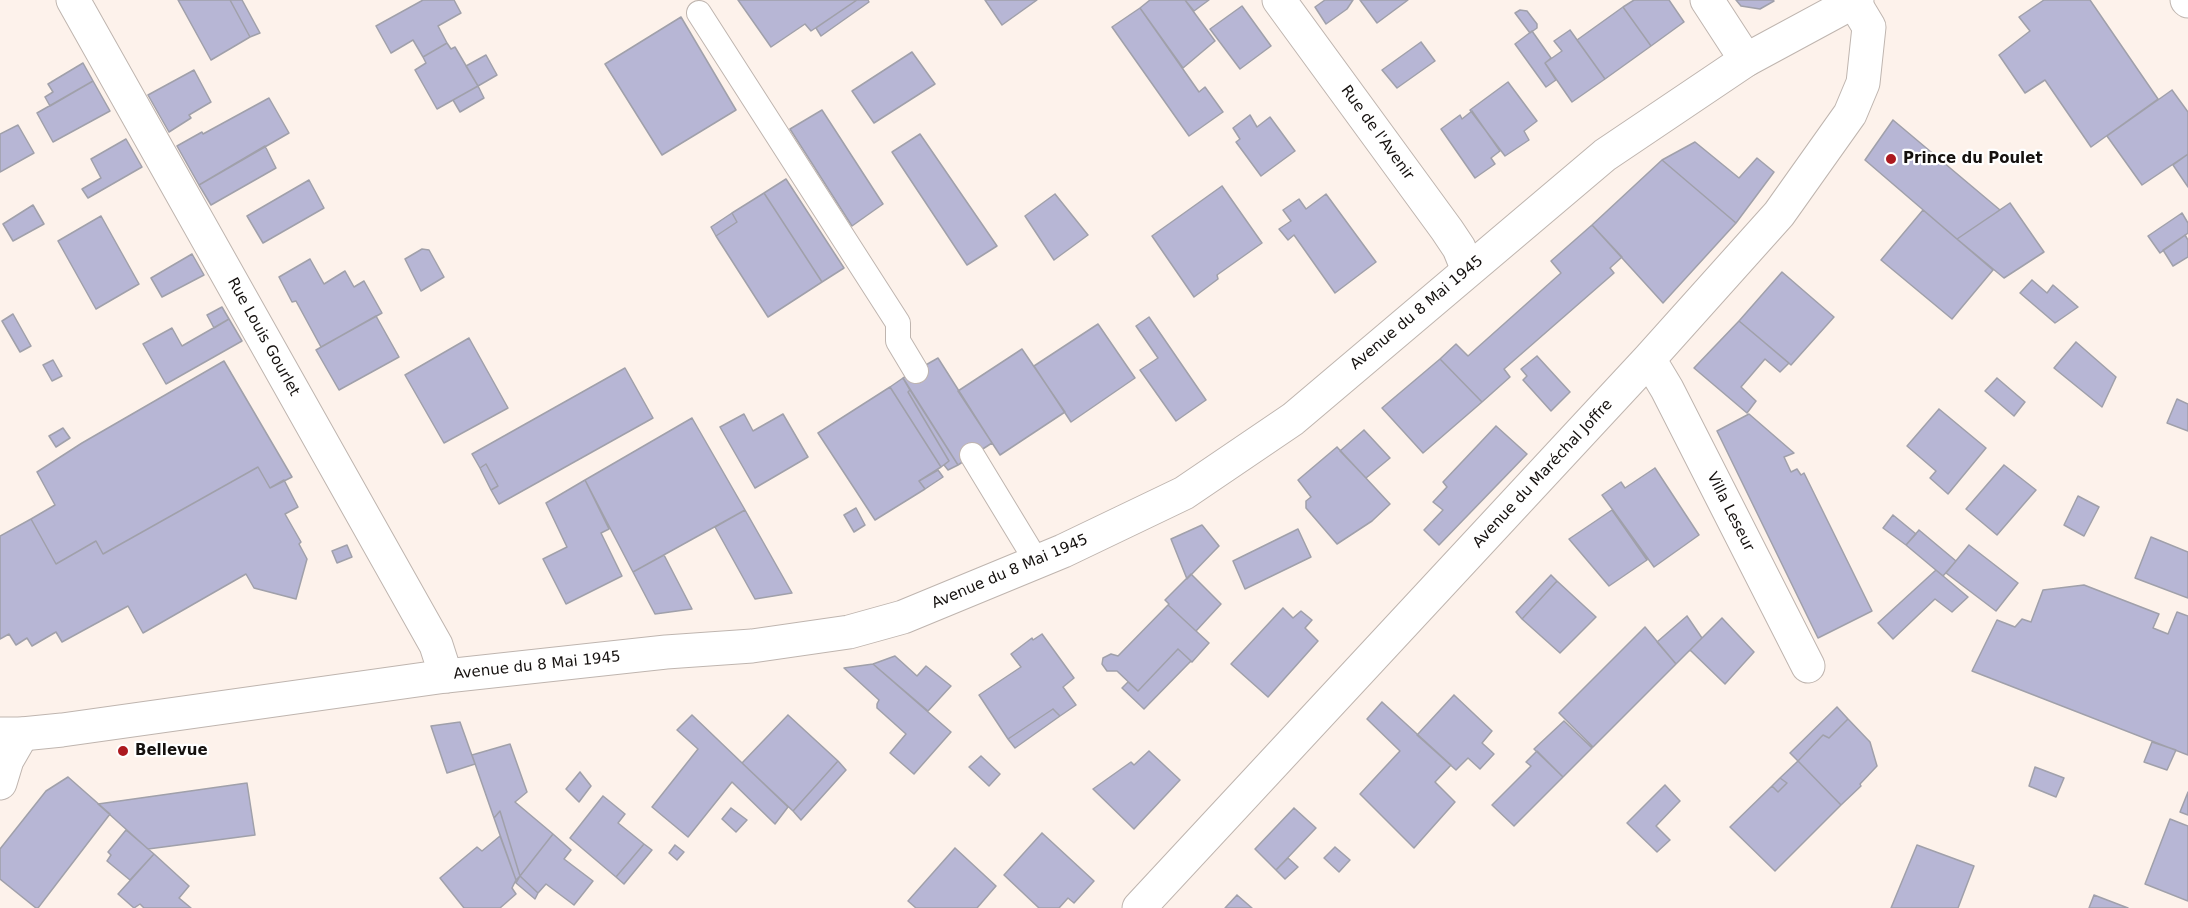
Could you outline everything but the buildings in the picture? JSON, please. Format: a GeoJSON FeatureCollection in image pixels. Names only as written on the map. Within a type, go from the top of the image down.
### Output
{"type":"FeatureCollection","features":[{"type":"Feature","properties":{"kind":"street","name":"Rue Louis Gourlet"},"geometry":{"type":"LineString","coordinates":[[73,0],[436,645],[446,676]]}},
{"type":"Feature","properties":{"kind":"street","name":"Rue de l'Avenir"},"geometry":{"type":"LineString","coordinates":[[1279,0],[1447,230],[1459,248],[1468,270]]}},
{"type":"Feature","properties":{"kind":"street"},"geometry":{"type":"LineString","coordinates":[[1707,0],[1746,60]]}},
{"type":"Feature","properties":{"kind":"street","name":"Avenue du 8 Mai 1945"},"geometry":{"type":"LineString","coordinates":[[11,734],[446,676],[666,652],[752,646],[849,632],[903,617],[1037,562],[1184,493],[1293,419],[1605,155],[1746,60],[1856,1]]}},
{"type":"Feature","properties":{"kind":"street","name":"Avenue du Maréchal Joffre"},"geometry":{"type":"LineString","coordinates":[[1139,908],[1649,359],[1779,214],[1850,114],[1863,83],[1869,27],[1856,1]]}},
{"type":"Feature","properties":{"kind":"street","name":"Villa Leseur"},"geometry":{"type":"LineString","coordinates":[[1649,359],[1667,389],[1808,666]]}},
{"type":"Feature","properties":{"kind":"street"},"geometry":{"type":"LineString","coordinates":[[0,783],[11,734]]}},
{"type":"Feature","properties":{"kind":"lane"},"geometry":{"type":"LineString","coordinates":[[699,13],[898,324],[898,341],[916,371]]}},
{"type":"Feature","properties":{"kind":"lane"},"geometry":{"type":"LineString","coordinates":[[972,455],[1037,562]]}},
{"type":"Feature","properties":{"kind":"place","name":"Prince du Poulet"},"geometry":{"type":"Point","coordinates":[1891,159]}},
{"type":"Feature","properties":{"kind":"place","name":"Bellevue"},"geometry":{"type":"Point","coordinates":[123,751]}}]}
